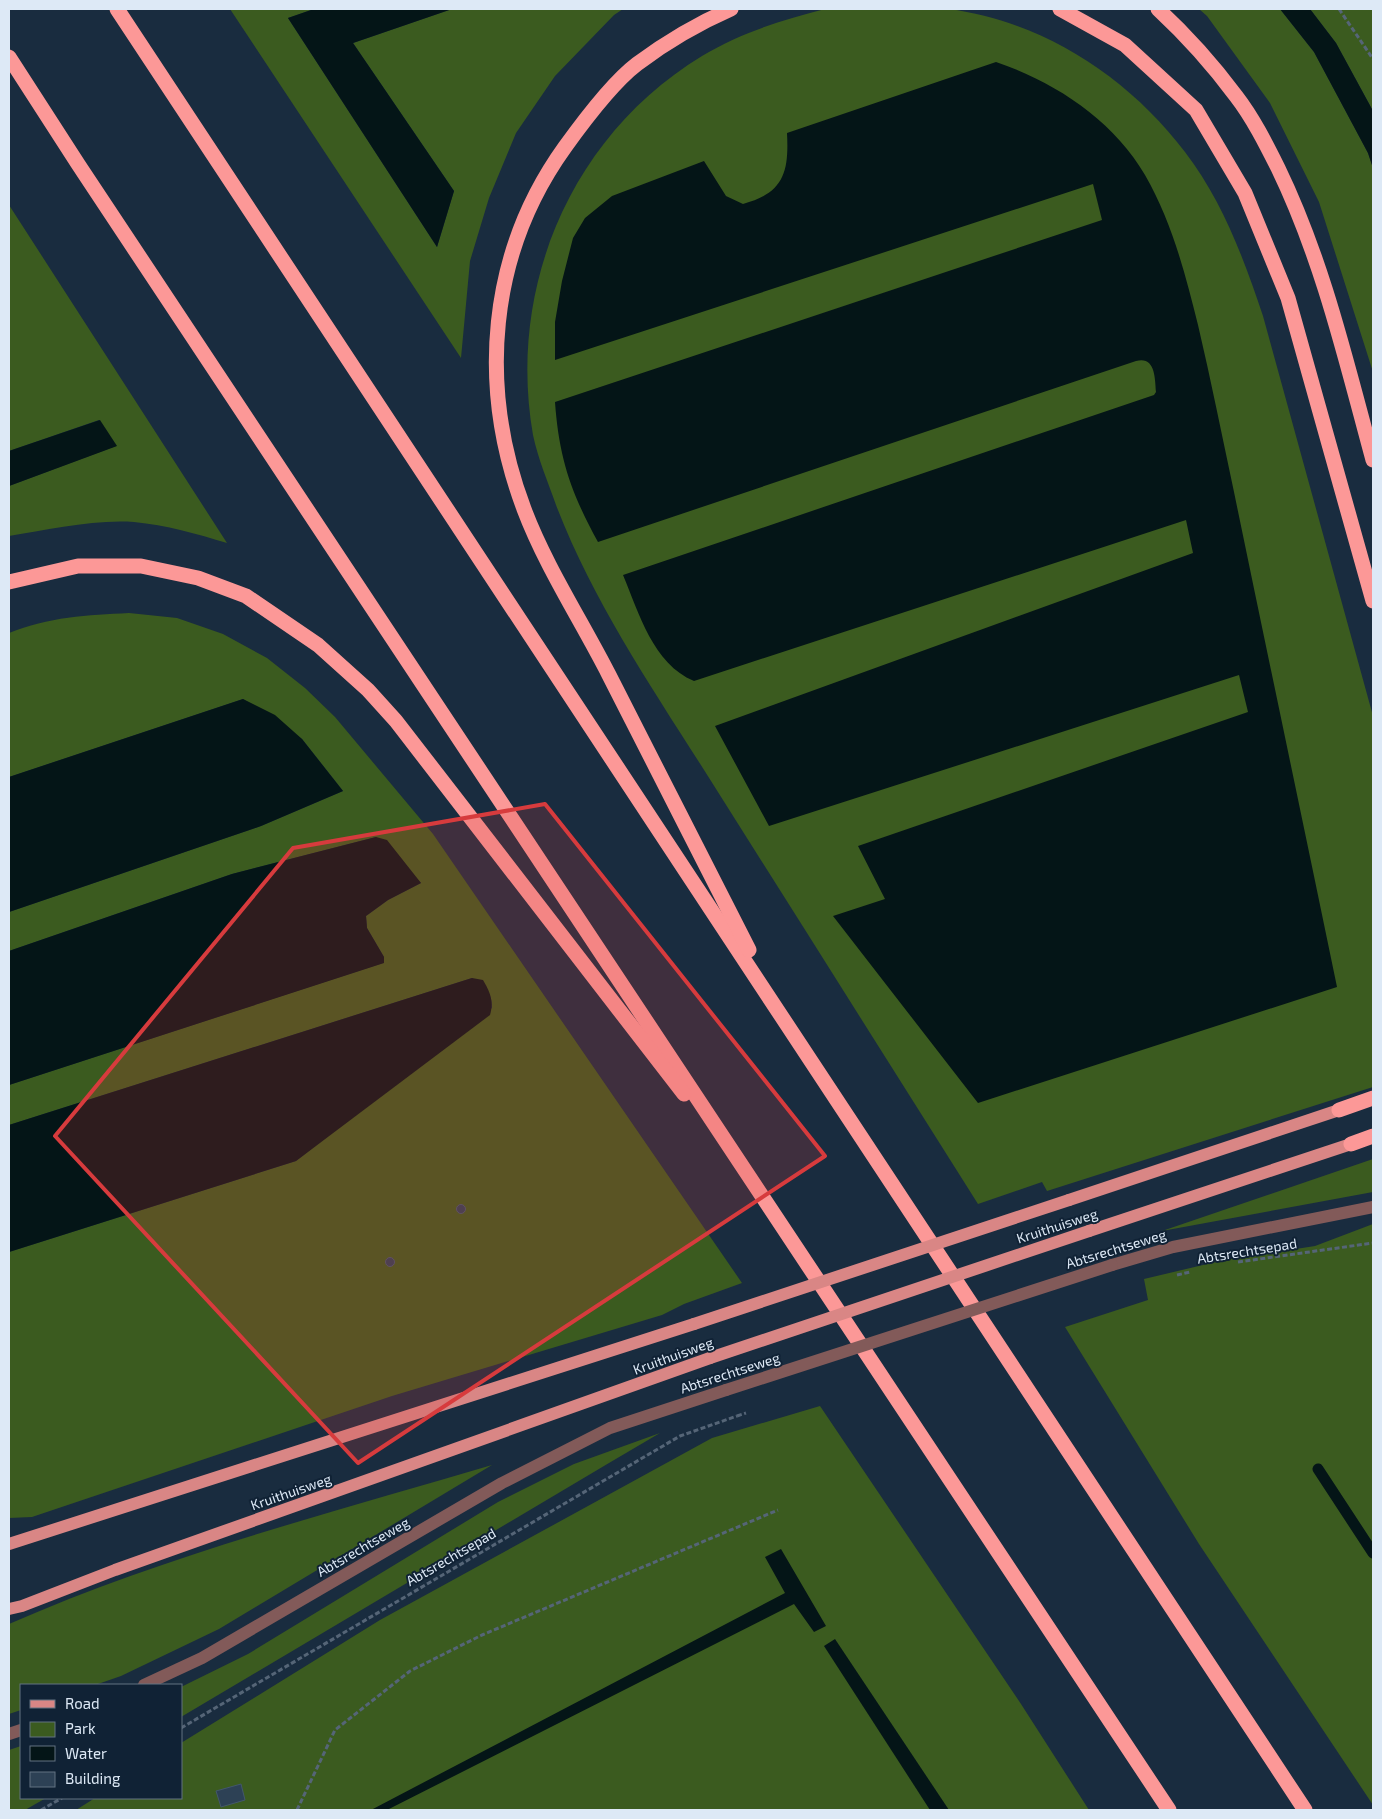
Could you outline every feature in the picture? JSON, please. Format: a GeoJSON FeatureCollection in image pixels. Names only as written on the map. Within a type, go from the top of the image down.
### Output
{"type":"FeatureCollection","features":[{"type":"Feature","properties":{"kind":"highway"},"geometry":{"type":"LineString","coordinates":[[117,9],[1305,1810]]}},
{"type":"Feature","properties":{"kind":"highway"},"geometry":{"type":"LineString","coordinates":[[731,9],[711,18],[635,66],[587,117],[546,174],[513,246],[500,306],[496,376],[503,441],[524,509],[540,547],[601,660],[783,1016]]}},
{"type":"Feature","properties":{"kind":"highway"},"geometry":{"type":"LineString","coordinates":[[1060,9],[1125,45],[1196,110],[1245,193],[1288,298],[1373,601]]}},
{"type":"Feature","properties":{"kind":"highway"},"geometry":{"type":"LineString","coordinates":[[1158,9],[1189,38],[1237,97],[1266,146],[1296,205],[1323,279],[1373,460]]}},
{"type":"Feature","properties":{"kind":"highway"},"geometry":{"type":"LineString","coordinates":[[9,57],[78,164],[1170,1810]]}},
{"type":"Feature","properties":{"kind":"highway"},"geometry":{"type":"LineString","coordinates":[[9,582],[78,566],[150,568],[198,578],[246,596],[318,644],[368,690],[396,721],[761,1194]]}},
{"type":"Feature","properties":{"kind":"highway"},"geometry":{"type":"LineString","coordinates":[[1339,1110],[1373,1098]]}},
{"type":"Feature","properties":{"kind":"highway"},"geometry":{"type":"LineString","coordinates":[[1351,1144],[1373,1136]]}},
{"type":"Feature","properties":{"kind":"main road","name":"Kruithuisweg"},"geometry":{"type":"LineString","coordinates":[[9,1544],[694,1324],[1339,1110]]}},
{"type":"Feature","properties":{"kind":"main road","name":"Kruithuisweg"},"geometry":{"type":"LineString","coordinates":[[9,1609],[22,1606],[115,1570],[710,1358],[1351,1144]]}},
{"type":"Feature","properties":{"kind":"street","name":"Abtsrechtseweg"},"geometry":{"type":"LineString","coordinates":[[146,1684],[202,1658],[502,1483],[602,1432],[1112,1265],[1174,1247],[1373,1207]]}},
{"type":"Feature","properties":{"kind":"path"},"geometry":{"type":"LineString","coordinates":[[1339,9],[1373,59]]}},
{"type":"Feature","properties":{"kind":"path","name":"Abtsrechtsepad"},"geometry":{"type":"LineString","coordinates":[[1233,1263],[1373,1243]]}},
{"type":"Feature","properties":{"kind":"path","name":"Abtsrechtsepad"},"geometry":{"type":"LineString","coordinates":[[1174,1275],[1194,1271]]}},
{"type":"Feature","properties":{"kind":"path","name":"Abtsrechtsepad"},"geometry":{"type":"LineString","coordinates":[[182,1727],[680,1436],[736,1416]]}},
{"type":"Feature","properties":{"kind":"path"},"geometry":{"type":"LineString","coordinates":[[297,1810],[335,1730],[410,1671],[482,1635],[778,1510]]}},
{"type":"Feature","properties":{"kind":"path"},"geometry":{"type":"LineString","coordinates":[[41,1810],[60,1799]]}},
{"type":"Feature","properties":{"kind":"highlighted area"},"geometry":{"type":"Polygon","coordinates":[[[545,804],[825,1156],[358,1463],[55,1136],[293,848],[545,804]]]}},
{"type":"Feature","properties":{"kind":"green space"},"geometry":{"type":"Polygon","coordinates":[[[230,9],[314,9],[288,18],[437,247],[454,191],[353,43],[452,9],[623,9],[614,15],[555,76],[516,133],[489,198],[470,261],[461,358],[230,9]]]}},
{"type":"Feature","properties":{"kind":"green space"},"geometry":{"type":"Polygon","coordinates":[[[825,9],[949,9],[984,16],[1018,26],[1050,40],[1081,57],[1110,77],[1137,100],[1185,152],[1198,170],[1221,210],[1240,252],[1263,316],[1373,716],[1373,1087],[1047,1191],[1042,1182],[978,1204],[647,681],[588,577],[571,542],[543,470],[533,435],[527,379],[530,324],[541,270],[559,219],[585,171],[617,128],[656,89],[702,56],[731,40],[777,23],[825,9]]]}},
{"type":"Feature","properties":{"kind":"green space"},"geometry":{"type":"Polygon","coordinates":[[[1199,9],[1280,9],[1314,52],[1368,153],[1373,168],[1373,372],[1319,202],[1270,103],[1207,16],[1199,9]]]}},
{"type":"Feature","properties":{"kind":"green space"},"geometry":{"type":"Polygon","coordinates":[[[1310,9],[1373,9],[1373,111],[1336,43],[1310,9]]]}},
{"type":"Feature","properties":{"kind":"green space"},"geometry":{"type":"Polygon","coordinates":[[[9,205],[227,543],[193,533],[146,523],[119,521],[71,526],[9,536],[9,486],[116,446],[99,420],[9,451],[9,205]]]}},
{"type":"Feature","properties":{"kind":"green space"},"geometry":{"type":"Polygon","coordinates":[[[129,613],[177,618],[223,634],[267,658],[305,688],[335,717],[433,834],[742,1283],[684,1304],[662,1315],[392,1396],[32,1517],[9,1518],[9,1252],[296,1161],[492,1008],[491,997],[487,990],[472,978],[9,1125],[9,1085],[383,963],[384,957],[367,928],[366,916],[388,900],[421,883],[376,837],[232,874],[9,951],[9,912],[261,826],[343,791],[302,739],[243,699],[9,777],[9,633],[53,620],[129,613]]]}},
{"type":"Feature","properties":{"kind":"green space"},"geometry":{"type":"Polygon","coordinates":[[[1373,1159],[1373,1192],[1162,1231],[1373,1159]]]}},
{"type":"Feature","properties":{"kind":"green space"},"geometry":{"type":"Polygon","coordinates":[[[1373,1224],[1373,1805],[1199,1544],[1065,1327],[1148,1300],[1144,1279],[1224,1260],[1315,1246],[1373,1224]]]}},
{"type":"Feature","properties":{"kind":"green space"},"geometry":{"type":"Polygon","coordinates":[[[820,1406],[1021,1704],[1089,1810],[76,1810],[93,1799],[182,1799],[182,1742],[380,1620],[712,1438],[820,1406]]]}},
{"type":"Feature","properties":{"kind":"green space"},"geometry":{"type":"Polygon","coordinates":[[[660,1433],[182,1716],[182,1687],[248,1654],[498,1502],[574,1464],[660,1433]]]}},
{"type":"Feature","properties":{"kind":"green space"},"geometry":{"type":"Polygon","coordinates":[[[492,1465],[219,1629],[121,1676],[98,1684],[20,1684],[20,1710],[9,1714],[9,1624],[127,1577],[309,1518],[492,1465]]]}},
{"type":"Feature","properties":{"kind":"green space"},"geometry":{"type":"Polygon","coordinates":[[[20,1746],[20,1799],[44,1799],[25,1810],[9,1810],[9,1750],[20,1746]]]}},
{"type":"Feature","properties":{"kind":"water"},"geometry":{"type":"Polygon","coordinates":[[[314,9],[452,9],[353,43],[454,191],[437,247],[288,18],[314,9]]]}},
{"type":"Feature","properties":{"kind":"water"},"geometry":{"type":"Polygon","coordinates":[[[1280,9],[1310,9],[1336,43],[1373,111],[1373,168],[1368,153],[1314,52],[1280,9]]]}},
{"type":"Feature","properties":{"kind":"water"},"geometry":{"type":"Polygon","coordinates":[[[996,62],[1040,80],[1061,92],[1081,105],[1117,137],[1145,175],[1170,229],[1198,325],[1337,987],[978,1103],[833,916],[885,899],[858,846],[1248,712],[1239,675],[769,826],[715,726],[1193,553],[1186,520],[694,681],[668,663],[658,650],[642,621],[623,575],[1154,395],[1156,392],[1153,369],[1147,362],[1142,360],[1136,361],[598,542],[580,507],[568,475],[563,458],[555,402],[1102,220],[1093,184],[555,360],[555,322],[562,281],[573,238],[585,218],[612,196],[704,161],[726,196],[743,204],[767,194],[781,179],[787,159],[787,133],[996,62]]]}},
{"type":"Feature","properties":{"kind":"water"},"geometry":{"type":"Polygon","coordinates":[[[100,420],[117,446],[9,486],[9,451],[100,420]]]}},
{"type":"Feature","properties":{"kind":"water"},"geometry":{"type":"Polygon","coordinates":[[[243,699],[275,715],[302,739],[343,791],[261,826],[9,912],[9,777],[243,699]]]}},
{"type":"Feature","properties":{"kind":"water"},"geometry":{"type":"Polygon","coordinates":[[[376,837],[387,840],[421,883],[388,900],[366,916],[367,928],[384,957],[384,963],[9,1085],[9,951],[232,874],[376,837]]]}},
{"type":"Feature","properties":{"kind":"water"},"geometry":{"type":"Polygon","coordinates":[[[472,978],[483,980],[488,989],[491,997],[490,1015],[296,1161],[9,1252],[9,1125],[472,978]]]}},
{"type":"Feature","properties":{"kind":"water"},"geometry":{"type":"Polygon","coordinates":[[[781,1549],[826,1626],[814,1632],[794,1604],[387,1810],[371,1810],[785,1593],[765,1557],[781,1549]]]}},
{"type":"Feature","properties":{"kind":"water"},"geometry":{"type":"Polygon","coordinates":[[[835,1639],[949,1810],[930,1810],[824,1646],[835,1639]]]}},
{"type":"Feature","properties":{"kind":"building"},"geometry":{"type":"Polygon","coordinates":[[[461,1204],[466,1209],[461,1214],[456,1209],[461,1204]]]}},
{"type":"Feature","properties":{"kind":"building"},"geometry":{"type":"Polygon","coordinates":[[[390,1257],[395,1262],[390,1267],[385,1262],[390,1257]]]}},
{"type":"Feature","properties":{"kind":"building"},"geometry":{"type":"Polygon","coordinates":[[[241,1784],[245,1800],[221,1807],[216,1791],[241,1784]]]}},
{"type":"Feature","properties":{"kind":"waterway"},"geometry":{"type":"LineString","coordinates":[[1318,1469],[1373,1553]]}}]}
